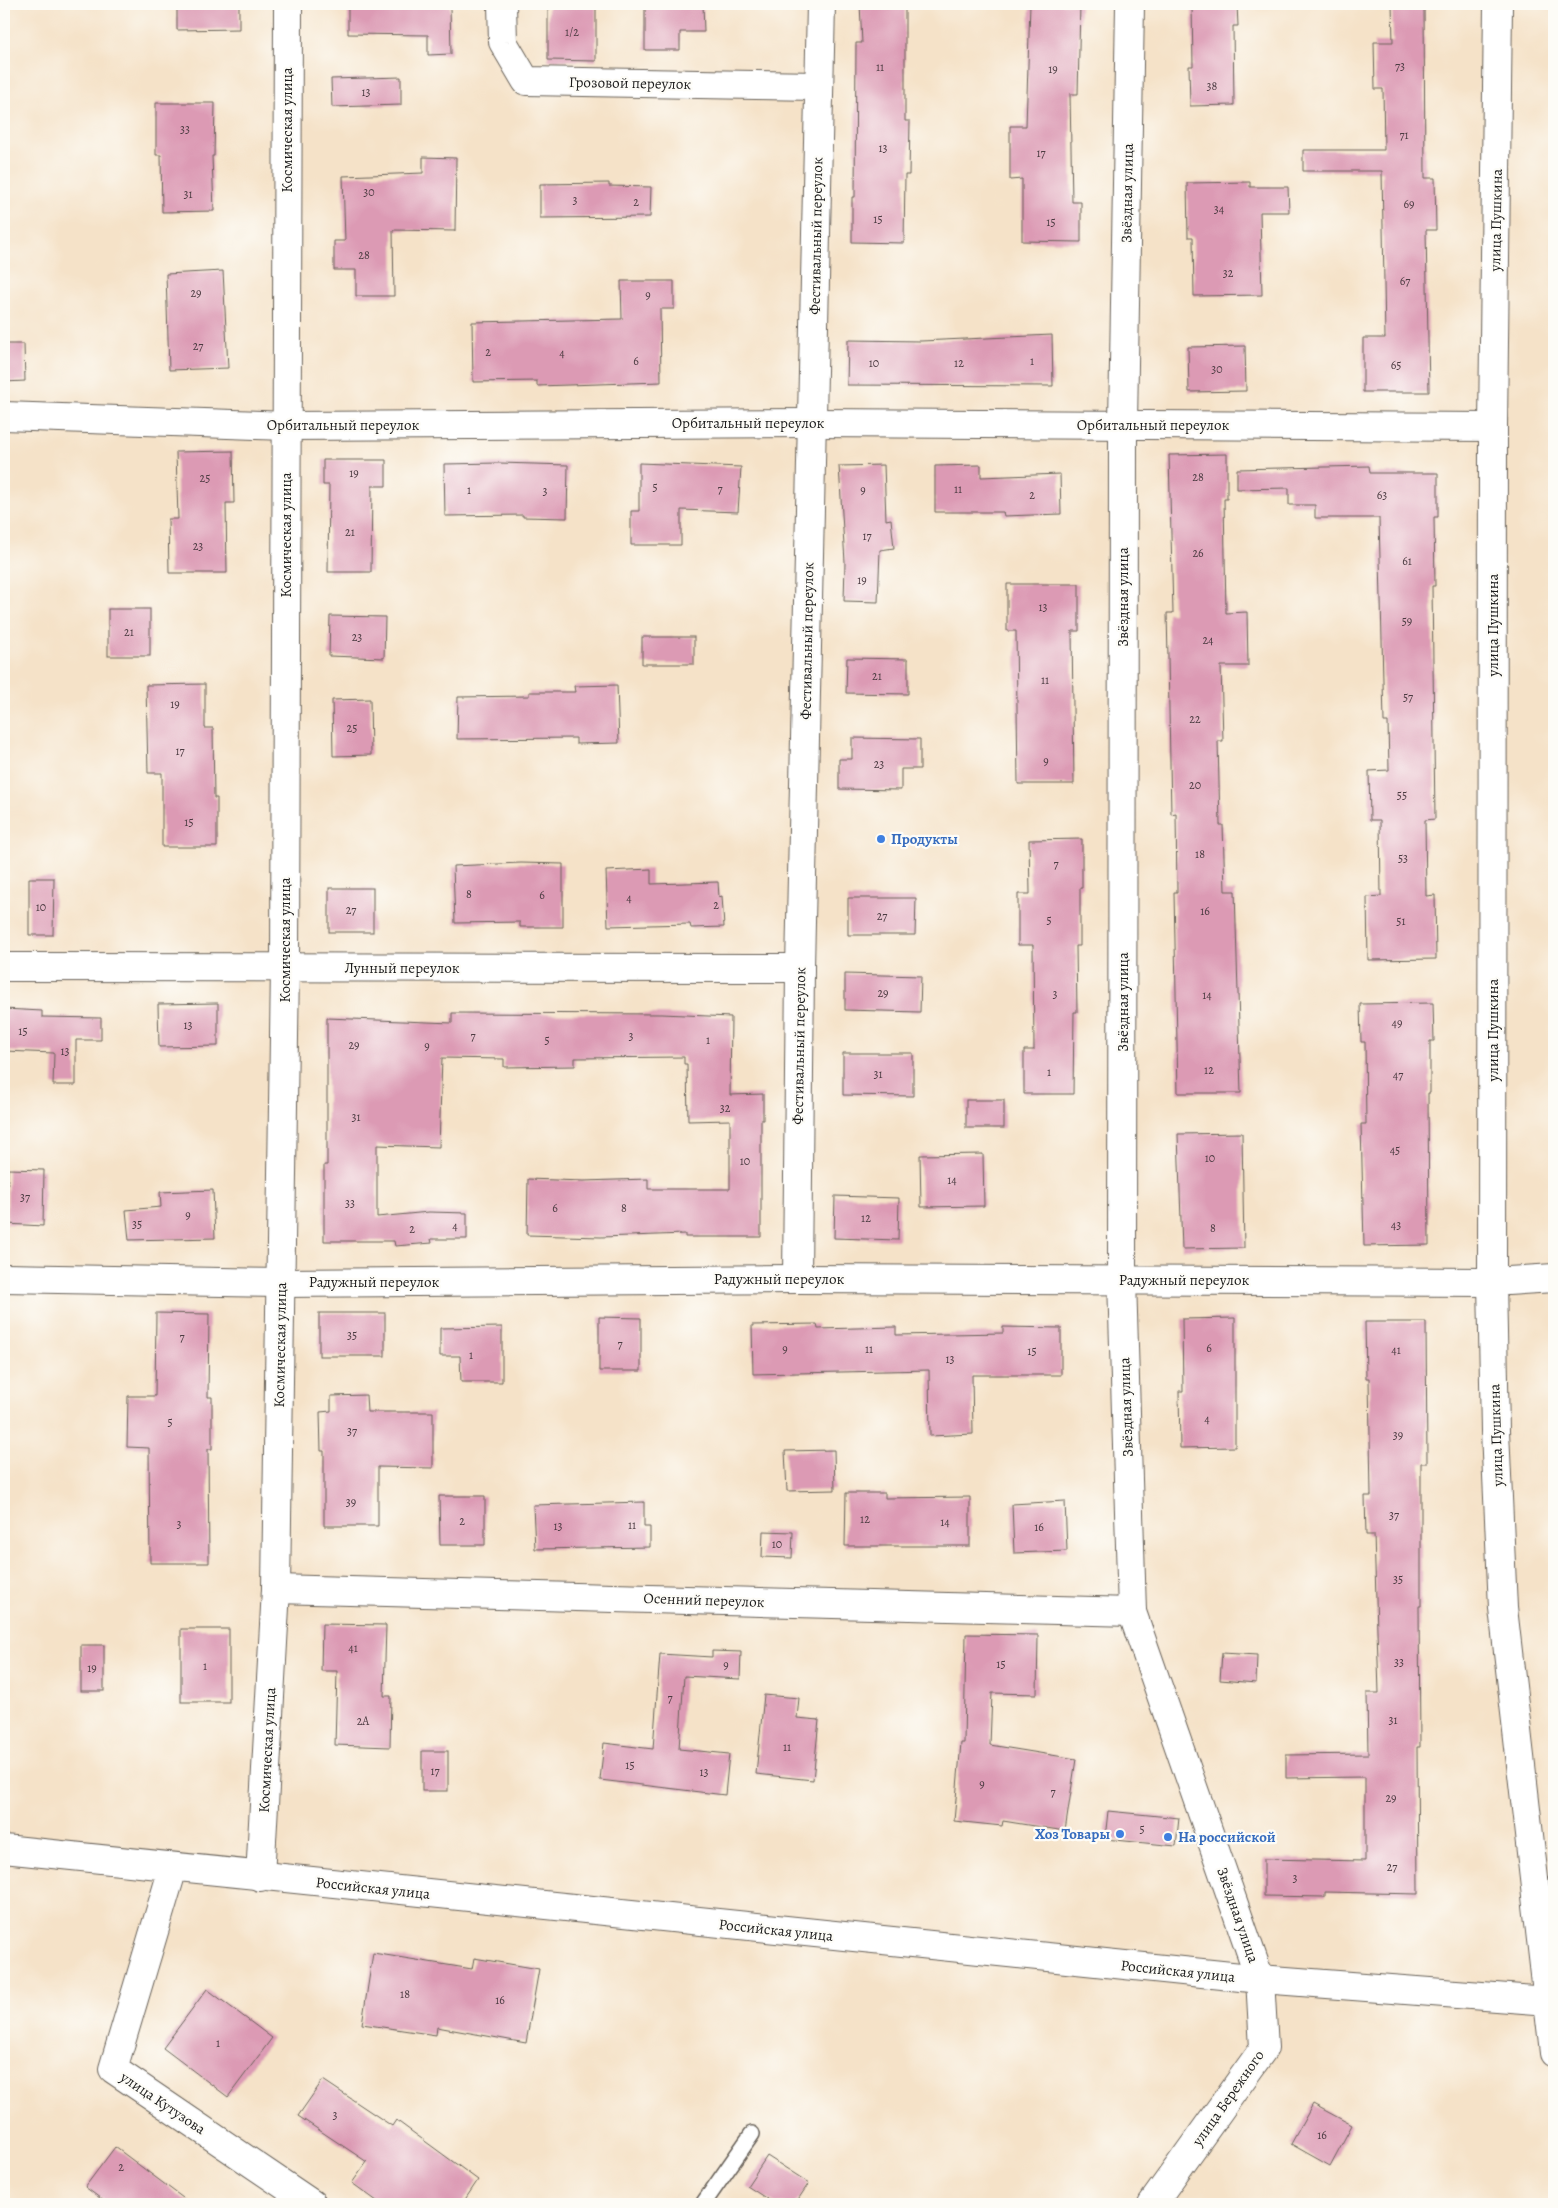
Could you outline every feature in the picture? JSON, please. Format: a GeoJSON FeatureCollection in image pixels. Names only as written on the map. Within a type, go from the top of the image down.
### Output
{"type":"FeatureCollection","features":[{"type":"Feature","properties":{"kind":"street","name":"Космическая улица"},"geometry":{"type":"LineString","coordinates":[[260,1876],[276,1588],[285,968],[288,4]]}},
{"type":"Feature","properties":{"kind":"street","name":"Грозовой переулок"},"geometry":{"type":"LineString","coordinates":[[502,4],[503,42],[526,81],[819,86]]}},
{"type":"Feature","properties":{"kind":"street","name":"Фестивальный переулок"},"geometry":{"type":"LineString","coordinates":[[797,1279],[800,968],[820,4]]}},
{"type":"Feature","properties":{"kind":"street","name":"Звёздная улица"},"geometry":{"type":"LineString","coordinates":[[1130,4],[1123,424],[1122,1280],[1132,1612],[1260,1980]]}},
{"type":"Feature","properties":{"kind":"street","name":"улица Пушкина"},"geometry":{"type":"LineString","coordinates":[[1498,4],[1493,427],[1492,1282],[1495,1431],[1503,1608],[1554,2053]]}},
{"type":"Feature","properties":{"kind":"street","name":"Орбитальный переулок"},"geometry":{"type":"LineString","coordinates":[[4,416],[286,426],[812,423],[1493,427]]}},
{"type":"Feature","properties":{"kind":"street","name":"Лунный переулок"},"geometry":{"type":"LineString","coordinates":[[4,967],[800,968]]}},
{"type":"Feature","properties":{"kind":"street","name":"Радужный переулок"},"geometry":{"type":"LineString","coordinates":[[4,1278],[280,1283],[797,1279],[1492,1282],[1554,1278]]}},
{"type":"Feature","properties":{"kind":"street","name":"Осенний переулок"},"geometry":{"type":"LineString","coordinates":[[276,1588],[1132,1612]]}},
{"type":"Feature","properties":{"kind":"street","name":"Российская улица"},"geometry":{"type":"LineString","coordinates":[[4,1849],[1260,1980],[1548,2001]]}},
{"type":"Feature","properties":{"kind":"street","name":"улица Кутузова"},"geometry":{"type":"LineString","coordinates":[[173,1868],[113,2069],[312,2204]]}},
{"type":"Feature","properties":{"kind":"street","name":"улица Бережного"},"geometry":{"type":"LineString","coordinates":[[1152,2204],[1264,2048],[1260,1980]]}},
{"type":"Feature","properties":{"kind":"lane"},"geometry":{"type":"LineString","coordinates":[[703,2204],[752,2134]]}},
{"type":"Feature","properties":{"kind":"building"},"geometry":{"type":"Polygon","coordinates":[[[177,4],[239,4],[239,29],[177,30],[177,4]]]}},
{"type":"Feature","properties":{"kind":"building"},"geometry":{"type":"Polygon","coordinates":[[[348,4],[450,6],[451,54],[428,55],[428,35],[348,34],[348,4]]]}},
{"type":"Feature","properties":{"kind":"building"},"geometry":{"type":"Polygon","coordinates":[[[548,4],[596,4],[596,61],[548,60],[548,4]]]}},
{"type":"Feature","properties":{"kind":"building"},"geometry":{"type":"Polygon","coordinates":[[[645,4],[703,4],[704,32],[680,32],[680,50],[645,50],[645,4]]]}},
{"type":"Feature","properties":{"kind":"building"},"geometry":{"type":"Polygon","coordinates":[[[860,4],[905,4],[905,121],[910,121],[909,175],[905,175],[904,243],[852,242],[852,197],[855,197],[856,43],[862,43],[860,4]]]}},
{"type":"Feature","properties":{"kind":"building"},"geometry":{"type":"Polygon","coordinates":[[[1030,4],[1080,4],[1078,94],[1070,94],[1072,202],[1081,202],[1081,242],[1022,241],[1022,179],[1010,180],[1010,126],[1026,126],[1030,4]]]}},
{"type":"Feature","properties":{"kind":"building"},"geometry":{"type":"Polygon","coordinates":[[[1192,4],[1237,4],[1238,26],[1233,26],[1234,105],[1190,106],[1189,66],[1193,66],[1192,4]]]}},
{"type":"Feature","properties":{"kind":"building"},"geometry":{"type":"Polygon","coordinates":[[[1392,4],[1424,4],[1425,178],[1435,178],[1436,230],[1426,230],[1429,392],[1363,392],[1363,338],[1385,338],[1382,171],[1303,171],[1303,150],[1384,150],[1383,89],[1375,89],[1374,42],[1393,42],[1392,4]]]}},
{"type":"Feature","properties":{"kind":"building"},"geometry":{"type":"Polygon","coordinates":[[[401,77],[401,105],[332,107],[331,79],[401,77]]]}},
{"type":"Feature","properties":{"kind":"building"},"geometry":{"type":"Polygon","coordinates":[[[156,103],[215,103],[214,156],[212,156],[214,211],[162,212],[161,155],[156,155],[156,103]]]}},
{"type":"Feature","properties":{"kind":"building"},"geometry":{"type":"Polygon","coordinates":[[[423,157],[456,158],[455,231],[393,230],[394,296],[356,296],[356,270],[334,270],[334,241],[345,241],[343,176],[423,173],[423,157]]]}},
{"type":"Feature","properties":{"kind":"building"},"geometry":{"type":"Polygon","coordinates":[[[1250,182],[1250,187],[1288,187],[1289,212],[1260,212],[1262,295],[1194,296],[1193,237],[1188,237],[1187,183],[1250,182]]]}},
{"type":"Feature","properties":{"kind":"building"},"geometry":{"type":"Polygon","coordinates":[[[609,183],[609,186],[651,187],[650,217],[540,218],[540,184],[609,183]]]}},
{"type":"Feature","properties":{"kind":"building"},"geometry":{"type":"Polygon","coordinates":[[[223,271],[228,368],[169,370],[166,274],[223,271]]]}},
{"type":"Feature","properties":{"kind":"building"},"geometry":{"type":"Polygon","coordinates":[[[621,281],[674,281],[674,309],[660,309],[661,382],[537,386],[537,381],[473,382],[472,322],[622,319],[621,281]]]}},
{"type":"Feature","properties":{"kind":"building"},"geometry":{"type":"Polygon","coordinates":[[[1052,335],[1053,386],[847,385],[848,340],[921,341],[1052,335]]]}},
{"type":"Feature","properties":{"kind":"building"},"geometry":{"type":"Polygon","coordinates":[[[4,344],[24,344],[25,381],[4,382],[4,344]]]}},
{"type":"Feature","properties":{"kind":"building"},"geometry":{"type":"Polygon","coordinates":[[[1245,346],[1246,391],[1189,392],[1188,347],[1245,346]]]}},
{"type":"Feature","properties":{"kind":"building"},"geometry":{"type":"Polygon","coordinates":[[[233,451],[234,503],[226,503],[227,573],[169,573],[168,519],[178,519],[176,452],[233,451]]]}},
{"type":"Feature","properties":{"kind":"building"},"geometry":{"type":"Polygon","coordinates":[[[1227,454],[1227,499],[1224,499],[1226,613],[1247,612],[1248,666],[1221,666],[1223,741],[1218,741],[1220,825],[1223,825],[1225,891],[1235,891],[1241,1093],[1178,1093],[1174,892],[1177,892],[1176,813],[1171,814],[1167,613],[1173,613],[1169,455],[1227,454]]]}},
{"type":"Feature","properties":{"kind":"building"},"geometry":{"type":"Polygon","coordinates":[[[323,460],[386,460],[386,486],[372,486],[371,572],[328,572],[329,485],[323,485],[323,460]]]}},
{"type":"Feature","properties":{"kind":"building"},"geometry":{"type":"Polygon","coordinates":[[[639,463],[741,467],[738,512],[681,510],[681,545],[631,545],[631,511],[639,511],[639,463]]]}},
{"type":"Feature","properties":{"kind":"building"},"geometry":{"type":"Polygon","coordinates":[[[444,464],[568,465],[567,518],[523,517],[523,515],[445,516],[444,464]]]}},
{"type":"Feature","properties":{"kind":"building"},"geometry":{"type":"Polygon","coordinates":[[[884,465],[886,520],[891,519],[894,548],[880,550],[878,602],[844,601],[845,562],[839,466],[884,465]]]}},
{"type":"Feature","properties":{"kind":"building"},"geometry":{"type":"Polygon","coordinates":[[[981,465],[981,477],[1060,474],[1061,514],[1004,516],[1003,512],[935,512],[935,466],[981,465]]]}},
{"type":"Feature","properties":{"kind":"building"},"geometry":{"type":"Polygon","coordinates":[[[1369,466],[1370,473],[1438,473],[1438,517],[1434,517],[1435,586],[1432,586],[1435,819],[1425,820],[1426,896],[1435,895],[1436,959],[1368,960],[1367,897],[1381,896],[1380,820],[1370,820],[1369,771],[1389,770],[1388,722],[1384,722],[1379,518],[1315,518],[1315,505],[1289,505],[1289,488],[1237,489],[1237,469],[1369,466]]]}},
{"type":"Feature","properties":{"kind":"building"},"geometry":{"type":"Polygon","coordinates":[[[1007,584],[1079,584],[1079,631],[1072,631],[1074,784],[1018,784],[1016,631],[1007,631],[1007,584]]]}},
{"type":"Feature","properties":{"kind":"building"},"geometry":{"type":"Polygon","coordinates":[[[108,609],[150,609],[150,656],[108,656],[108,609]]]}},
{"type":"Feature","properties":{"kind":"building"},"geometry":{"type":"Polygon","coordinates":[[[330,616],[385,617],[384,658],[329,656],[330,616]]]}},
{"type":"Feature","properties":{"kind":"building"},"geometry":{"type":"Polygon","coordinates":[[[642,637],[694,637],[694,664],[642,664],[642,637]]]}},
{"type":"Feature","properties":{"kind":"building"},"geometry":{"type":"Polygon","coordinates":[[[847,658],[908,659],[908,694],[846,693],[847,658]]]}},
{"type":"Feature","properties":{"kind":"building"},"geometry":{"type":"Polygon","coordinates":[[[205,684],[205,728],[213,728],[214,798],[217,798],[217,847],[162,847],[162,773],[148,773],[146,685],[205,684]]]}},
{"type":"Feature","properties":{"kind":"building"},"geometry":{"type":"Polygon","coordinates":[[[617,685],[619,743],[576,744],[576,738],[457,739],[458,697],[529,696],[529,692],[575,692],[574,686],[617,685]]]}},
{"type":"Feature","properties":{"kind":"building"},"geometry":{"type":"Polygon","coordinates":[[[370,699],[371,755],[333,756],[332,700],[370,699]]]}},
{"type":"Feature","properties":{"kind":"building"},"geometry":{"type":"Polygon","coordinates":[[[852,738],[920,739],[920,769],[901,769],[901,790],[839,789],[839,759],[852,759],[852,738]]]}},
{"type":"Feature","properties":{"kind":"building"},"geometry":{"type":"Polygon","coordinates":[[[1082,839],[1080,946],[1076,946],[1077,1012],[1074,1012],[1073,1094],[1024,1094],[1024,1050],[1034,1050],[1033,945],[1018,945],[1018,894],[1030,894],[1029,840],[1082,839]]]}},
{"type":"Feature","properties":{"kind":"building"},"geometry":{"type":"Polygon","coordinates":[[[521,863],[563,864],[563,927],[520,927],[520,922],[455,923],[453,866],[521,863]]]}},
{"type":"Feature","properties":{"kind":"building"},"geometry":{"type":"Polygon","coordinates":[[[651,869],[651,884],[718,882],[719,897],[722,896],[724,927],[691,928],[690,924],[608,926],[606,871],[651,869]]]}},
{"type":"Feature","properties":{"kind":"building"},"geometry":{"type":"Polygon","coordinates":[[[29,878],[54,878],[53,935],[29,935],[29,878]]]}},
{"type":"Feature","properties":{"kind":"building"},"geometry":{"type":"Polygon","coordinates":[[[329,888],[373,888],[373,932],[329,932],[329,888]]]}},
{"type":"Feature","properties":{"kind":"building"},"geometry":{"type":"Polygon","coordinates":[[[848,898],[916,898],[915,935],[848,935],[848,898]]]}},
{"type":"Feature","properties":{"kind":"building"},"geometry":{"type":"Polygon","coordinates":[[[845,974],[921,976],[920,1012],[845,1010],[845,974]]]}},
{"type":"Feature","properties":{"kind":"building"},"geometry":{"type":"Polygon","coordinates":[[[218,1003],[218,1046],[159,1047],[158,1004],[218,1003]]]}},
{"type":"Feature","properties":{"kind":"building"},"geometry":{"type":"Polygon","coordinates":[[[1433,1003],[1434,1041],[1430,1041],[1430,1093],[1428,1093],[1429,1245],[1364,1246],[1361,1124],[1366,1124],[1365,1042],[1361,1042],[1360,1004],[1433,1003]]]}},
{"type":"Feature","properties":{"kind":"building"},"geometry":{"type":"Polygon","coordinates":[[[4,1009],[42,1011],[42,1017],[101,1018],[101,1040],[76,1040],[76,1085],[53,1085],[54,1053],[4,1051],[4,1009]]]}},
{"type":"Feature","properties":{"kind":"building"},"geometry":{"type":"Polygon","coordinates":[[[452,1013],[662,1014],[731,1017],[730,1095],[763,1094],[763,1120],[761,1120],[761,1237],[685,1237],[685,1234],[601,1237],[527,1235],[528,1179],[583,1181],[648,1179],[648,1189],[730,1189],[730,1120],[688,1121],[687,1064],[684,1064],[684,1057],[575,1058],[575,1066],[504,1067],[504,1059],[442,1058],[439,1147],[377,1145],[377,1217],[429,1212],[467,1213],[467,1239],[431,1239],[432,1243],[395,1246],[394,1241],[324,1241],[324,1165],[327,1165],[327,1018],[452,1023],[452,1013]]]}},
{"type":"Feature","properties":{"kind":"building"},"geometry":{"type":"Polygon","coordinates":[[[843,1053],[913,1053],[913,1096],[843,1095],[843,1053]]]}},
{"type":"Feature","properties":{"kind":"building"},"geometry":{"type":"Polygon","coordinates":[[[966,1100],[1004,1100],[1004,1128],[966,1128],[966,1100]]]}},
{"type":"Feature","properties":{"kind":"building"},"geometry":{"type":"Polygon","coordinates":[[[1242,1133],[1244,1248],[1182,1249],[1178,1134],[1242,1133]]]}},
{"type":"Feature","properties":{"kind":"building"},"geometry":{"type":"Polygon","coordinates":[[[983,1154],[984,1206],[921,1207],[920,1155],[983,1154]]]}},
{"type":"Feature","properties":{"kind":"building"},"geometry":{"type":"Polygon","coordinates":[[[8,1169],[44,1170],[43,1226],[7,1224],[8,1169]]]}},
{"type":"Feature","properties":{"kind":"building"},"geometry":{"type":"Polygon","coordinates":[[[213,1190],[215,1238],[129,1240],[126,1210],[161,1207],[160,1192],[213,1190]]]}},
{"type":"Feature","properties":{"kind":"building"},"geometry":{"type":"Polygon","coordinates":[[[835,1196],[899,1198],[898,1240],[834,1238],[835,1196]]]}},
{"type":"Feature","properties":{"kind":"building"},"geometry":{"type":"Polygon","coordinates":[[[156,1313],[209,1314],[208,1397],[212,1397],[212,1449],[208,1449],[209,1563],[150,1563],[149,1448],[127,1447],[128,1396],[155,1396],[156,1313]]]}},
{"type":"Feature","properties":{"kind":"building"},"geometry":{"type":"Polygon","coordinates":[[[319,1313],[385,1313],[385,1356],[319,1356],[319,1313]]]}},
{"type":"Feature","properties":{"kind":"building"},"geometry":{"type":"Polygon","coordinates":[[[599,1317],[641,1318],[641,1371],[599,1371],[599,1317]]]}},
{"type":"Feature","properties":{"kind":"building"},"geometry":{"type":"Polygon","coordinates":[[[1235,1318],[1235,1447],[1180,1448],[1179,1391],[1183,1391],[1182,1319],[1235,1318]]]}},
{"type":"Feature","properties":{"kind":"building"},"geometry":{"type":"Polygon","coordinates":[[[1365,1322],[1426,1322],[1427,1463],[1421,1463],[1420,1747],[1417,1747],[1418,1894],[1325,1892],[1325,1897],[1264,1896],[1264,1859],[1365,1861],[1365,1777],[1286,1778],[1286,1755],[1368,1754],[1367,1693],[1379,1693],[1374,1535],[1366,1535],[1365,1496],[1371,1496],[1369,1378],[1366,1378],[1365,1322]]]}},
{"type":"Feature","properties":{"kind":"building"},"geometry":{"type":"Polygon","coordinates":[[[817,1324],[818,1329],[896,1327],[896,1335],[1003,1333],[1003,1327],[1061,1328],[1061,1375],[972,1375],[973,1434],[930,1436],[929,1370],[753,1374],[752,1325],[817,1324]]]}},
{"type":"Feature","properties":{"kind":"building"},"geometry":{"type":"Polygon","coordinates":[[[502,1327],[502,1382],[461,1382],[460,1356],[440,1356],[440,1328],[502,1327]]]}},
{"type":"Feature","properties":{"kind":"building"},"geometry":{"type":"Polygon","coordinates":[[[366,1395],[367,1412],[433,1412],[433,1468],[378,1467],[378,1526],[324,1526],[324,1451],[321,1451],[320,1412],[331,1411],[331,1396],[366,1395]]]}},
{"type":"Feature","properties":{"kind":"building"},"geometry":{"type":"Polygon","coordinates":[[[834,1450],[835,1490],[787,1491],[785,1451],[834,1450]]]}},
{"type":"Feature","properties":{"kind":"building"},"geometry":{"type":"Polygon","coordinates":[[[846,1493],[885,1493],[885,1498],[970,1497],[970,1546],[845,1546],[846,1493]]]}},
{"type":"Feature","properties":{"kind":"building"},"geometry":{"type":"Polygon","coordinates":[[[439,1496],[485,1496],[485,1545],[440,1545],[439,1496]]]}},
{"type":"Feature","properties":{"kind":"building"},"geometry":{"type":"Polygon","coordinates":[[[1065,1501],[1067,1551],[1014,1553],[1012,1504],[1065,1501]]]}},
{"type":"Feature","properties":{"kind":"building"},"geometry":{"type":"Polygon","coordinates":[[[644,1502],[644,1527],[650,1527],[650,1547],[535,1549],[533,1505],[644,1502]]]}},
{"type":"Feature","properties":{"kind":"building"},"geometry":{"type":"Polygon","coordinates":[[[763,1531],[793,1532],[792,1558],[762,1557],[763,1531]]]}},
{"type":"Feature","properties":{"kind":"building"},"geometry":{"type":"Polygon","coordinates":[[[322,1624],[386,1625],[384,1696],[391,1696],[390,1747],[335,1745],[337,1671],[321,1671],[322,1624]]]}},
{"type":"Feature","properties":{"kind":"building"},"geometry":{"type":"Polygon","coordinates":[[[181,1629],[229,1629],[229,1702],[181,1702],[181,1629]]]}},
{"type":"Feature","properties":{"kind":"building"},"geometry":{"type":"Polygon","coordinates":[[[966,1634],[1038,1635],[1037,1694],[992,1693],[990,1745],[1076,1759],[1065,1831],[1003,1821],[1002,1826],[954,1821],[961,1743],[964,1743],[966,1634]]]}},
{"type":"Feature","properties":{"kind":"building"},"geometry":{"type":"Polygon","coordinates":[[[81,1645],[104,1645],[104,1691],[81,1691],[81,1645]]]}},
{"type":"Feature","properties":{"kind":"building"},"geometry":{"type":"Polygon","coordinates":[[[712,1651],[741,1652],[740,1679],[684,1676],[679,1749],[729,1754],[725,1795],[600,1780],[604,1743],[653,1749],[660,1654],[712,1657],[712,1651]]]}},
{"type":"Feature","properties":{"kind":"building"},"geometry":{"type":"Polygon","coordinates":[[[1222,1653],[1257,1655],[1256,1683],[1220,1680],[1222,1653]]]}},
{"type":"Feature","properties":{"kind":"building"},"geometry":{"type":"Polygon","coordinates":[[[764,1695],[799,1698],[797,1718],[819,1720],[813,1780],[756,1774],[764,1695]]]}},
{"type":"Feature","properties":{"kind":"building"},"geometry":{"type":"Polygon","coordinates":[[[422,1751],[448,1751],[448,1791],[422,1791],[422,1751]]]}},
{"type":"Feature","properties":{"kind":"building"},"geometry":{"type":"Polygon","coordinates":[[[1108,1811],[1179,1818],[1176,1846],[1105,1839],[1108,1811]]]}},
{"type":"Feature","properties":{"kind":"building"},"geometry":{"type":"Polygon","coordinates":[[[373,1953],[472,1969],[474,1958],[539,1969],[526,2043],[437,2027],[436,2035],[362,2024],[373,1953]]]}},
{"type":"Feature","properties":{"kind":"building"},"geometry":{"type":"Polygon","coordinates":[[[207,1989],[272,2038],[228,2097],[163,2048],[207,1989]]]}},
{"type":"Feature","properties":{"kind":"building"},"geometry":{"type":"Polygon","coordinates":[[[323,2080],[392,2126],[396,2120],[478,2180],[462,2204],[381,2204],[352,2183],[367,2162],[298,2116],[323,2080]]]}},
{"type":"Feature","properties":{"kind":"building"},"geometry":{"type":"Polygon","coordinates":[[[1313,2104],[1352,2125],[1330,2166],[1291,2144],[1313,2104]]]}},
{"type":"Feature","properties":{"kind":"building"},"geometry":{"type":"Polygon","coordinates":[[[115,2147],[191,2204],[108,2204],[85,2187],[115,2147]]]}},
{"type":"Feature","properties":{"kind":"building"},"geometry":{"type":"Polygon","coordinates":[[[767,2156],[809,2183],[795,2204],[775,2204],[747,2186],[767,2156]]]}},
{"type":"Feature","properties":{"kind":"place","name":"Продукты"},"geometry":{"type":"Point","coordinates":[881,839]}},
{"type":"Feature","properties":{"kind":"place","name":"Хоз Товары"},"geometry":{"type":"Point","coordinates":[1120,1834]}},
{"type":"Feature","properties":{"kind":"place","name":"На российской"},"geometry":{"type":"Point","coordinates":[1168,1837]}}]}
